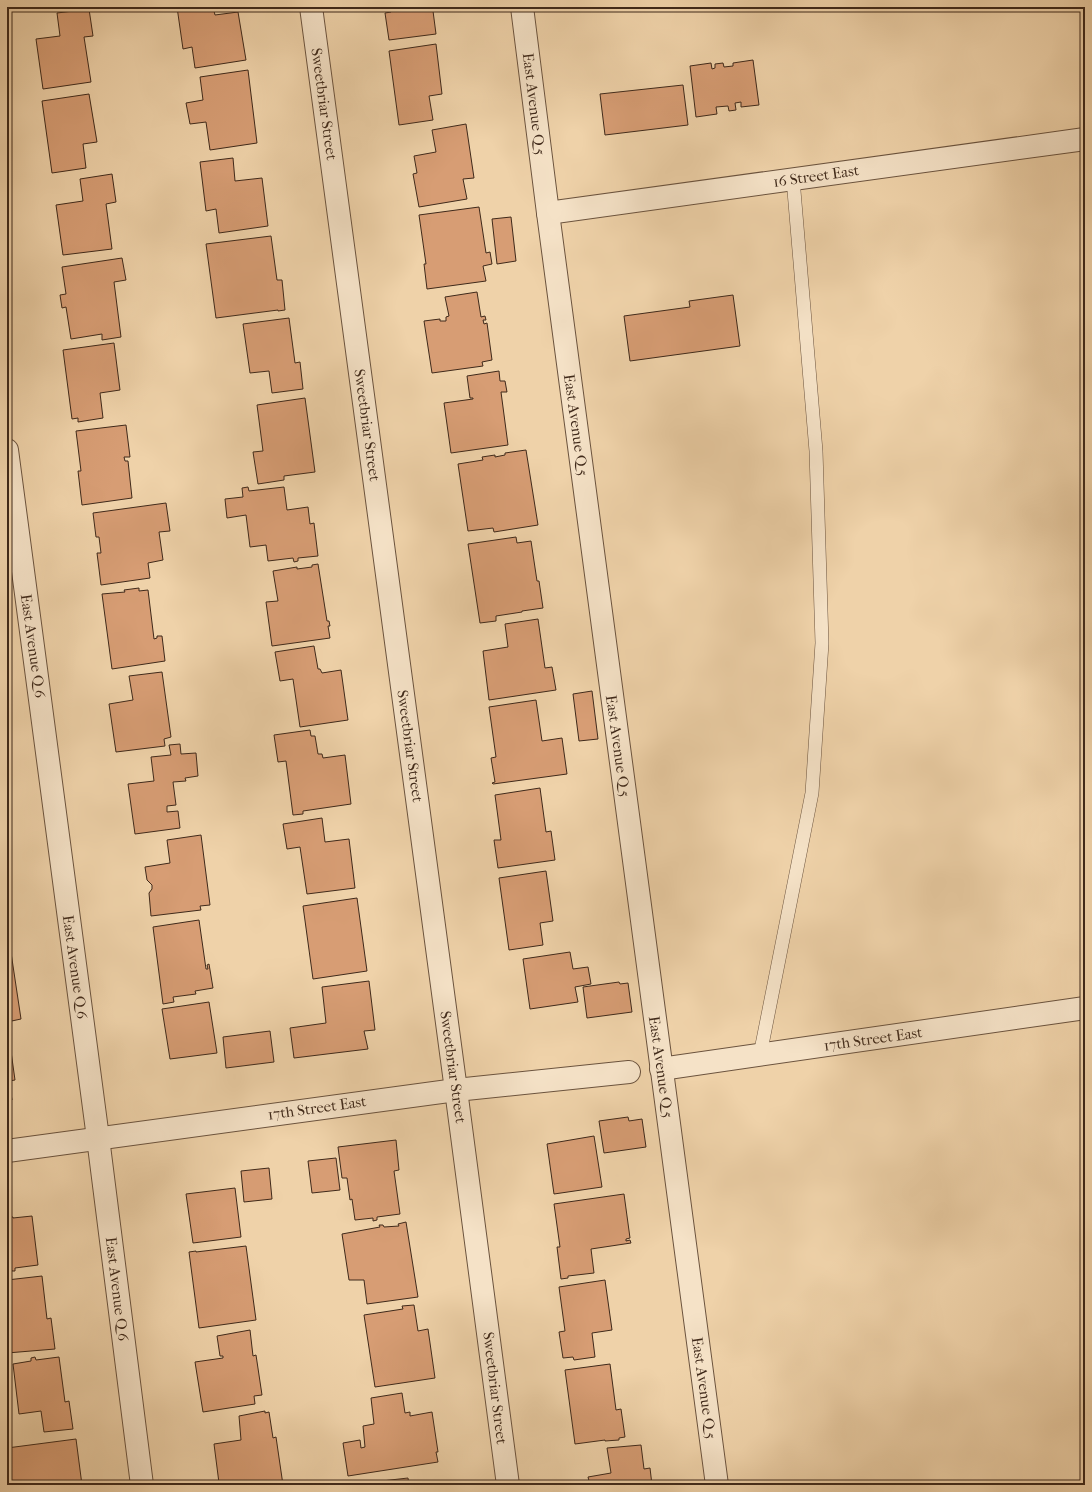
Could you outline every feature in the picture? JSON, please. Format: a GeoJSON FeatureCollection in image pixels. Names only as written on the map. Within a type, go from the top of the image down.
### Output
{"type":"FeatureCollection","features":[{"type":"Feature","properties":{"kind":"street","name":"Sweetbriar Street"},"geometry":{"type":"LineString","coordinates":[[311,7],[508,1485]]}},
{"type":"Feature","properties":{"kind":"street","name":"East Avenue Q 5"},"geometry":{"type":"LineString","coordinates":[[522,7],[717,1485]]}},
{"type":"Feature","properties":{"kind":"street","name":"16 Street East"},"geometry":{"type":"LineString","coordinates":[[548,213],[1085,139]]}},
{"type":"Feature","properties":{"kind":"street","name":"East Avenue Q 6"},"geometry":{"type":"LineString","coordinates":[[7,450],[98,1138],[142,1485]]}},
{"type":"Feature","properties":{"kind":"street","name":"17th Street East"},"geometry":{"type":"LineString","coordinates":[[661,1069],[1085,1008]]}},
{"type":"Feature","properties":{"kind":"street","name":"17th Street East"},"geometry":{"type":"LineString","coordinates":[[7,1151],[456,1090],[628,1072]]}},
{"type":"Feature","properties":{"kind":"lane"},"geometry":{"type":"LineString","coordinates":[[760,1055],[812,793],[822,644],[816,451],[793,179]]}},
{"type":"Feature","properties":{"kind":"building"},"geometry":{"type":"Polygon","coordinates":[[[177,7],[213,7],[215,15],[238,12],[246,60],[195,68],[192,47],[183,49],[177,7]]]}},
{"type":"Feature","properties":{"kind":"building"},"geometry":{"type":"Polygon","coordinates":[[[390,7],[455,8],[433,11],[436,34],[389,40],[385,13],[391,12],[390,7]]]}},
{"type":"Feature","properties":{"kind":"building"},"geometry":{"type":"Polygon","coordinates":[[[89,9],[93,36],[84,37],[91,82],[43,89],[36,39],[60,36],[57,13],[89,9]]]}},
{"type":"Feature","properties":{"kind":"building"},"geometry":{"type":"Polygon","coordinates":[[[436,44],[442,94],[429,96],[433,120],[399,125],[389,51],[436,44]]]}},
{"type":"Feature","properties":{"kind":"building"},"geometry":{"type":"Polygon","coordinates":[[[753,60],[759,105],[741,107],[741,102],[735,103],[736,110],[729,111],[728,106],[716,107],[717,114],[696,117],[690,66],[711,63],[712,69],[715,68],[715,64],[723,63],[724,67],[733,66],[733,63],[753,60]]]}},
{"type":"Feature","properties":{"kind":"building"},"geometry":{"type":"Polygon","coordinates":[[[248,70],[257,143],[210,150],[206,122],[190,124],[186,103],[203,100],[200,77],[248,70]]]}},
{"type":"Feature","properties":{"kind":"building"},"geometry":{"type":"Polygon","coordinates":[[[683,85],[688,125],[605,135],[600,94],[683,85]]]}},
{"type":"Feature","properties":{"kind":"building"},"geometry":{"type":"Polygon","coordinates":[[[89,94],[97,142],[83,144],[86,168],[52,173],[42,101],[89,94]]]}},
{"type":"Feature","properties":{"kind":"building"},"geometry":{"type":"Polygon","coordinates":[[[466,124],[474,178],[463,179],[467,199],[419,207],[413,174],[417,173],[414,156],[436,152],[432,130],[466,124]]]}},
{"type":"Feature","properties":{"kind":"building"},"geometry":{"type":"Polygon","coordinates":[[[233,158],[235,181],[262,178],[268,226],[219,233],[216,209],[206,211],[200,162],[233,158]]]}},
{"type":"Feature","properties":{"kind":"building"},"geometry":{"type":"Polygon","coordinates":[[[112,174],[116,202],[106,204],[112,249],[63,255],[56,205],[83,201],[80,179],[112,174]]]}},
{"type":"Feature","properties":{"kind":"building"},"geometry":{"type":"Polygon","coordinates":[[[479,207],[486,253],[490,252],[492,264],[483,266],[486,281],[427,289],[424,264],[426,264],[419,215],[479,207]]]}},
{"type":"Feature","properties":{"kind":"building"},"geometry":{"type":"Polygon","coordinates":[[[511,217],[516,261],[497,264],[492,219],[511,217]]]}},
{"type":"Feature","properties":{"kind":"building"},"geometry":{"type":"Polygon","coordinates":[[[271,236],[277,280],[282,280],[285,310],[216,318],[206,244],[271,236]]]}},
{"type":"Feature","properties":{"kind":"building"},"geometry":{"type":"Polygon","coordinates":[[[122,258],[126,280],[114,282],[121,337],[102,340],[102,334],[71,339],[66,307],[62,308],[60,295],[66,294],[62,267],[122,258]]]}},
{"type":"Feature","properties":{"kind":"building"},"geometry":{"type":"Polygon","coordinates":[[[477,292],[481,317],[485,316],[486,320],[483,320],[484,324],[487,323],[492,360],[482,362],[483,366],[432,373],[424,321],[440,319],[440,321],[446,321],[446,317],[449,316],[445,297],[477,292]]]}},
{"type":"Feature","properties":{"kind":"building"},"geometry":{"type":"Polygon","coordinates":[[[733,295],[740,346],[630,361],[624,316],[690,307],[689,301],[733,295]]]}},
{"type":"Feature","properties":{"kind":"building"},"geometry":{"type":"Polygon","coordinates":[[[289,318],[295,363],[300,362],[303,389],[272,393],[269,371],[250,373],[243,324],[289,318]]]}},
{"type":"Feature","properties":{"kind":"building"},"geometry":{"type":"Polygon","coordinates":[[[114,343],[120,390],[100,393],[103,418],[78,422],[78,418],[72,419],[63,350],[114,343]]]}},
{"type":"Feature","properties":{"kind":"building"},"geometry":{"type":"Polygon","coordinates":[[[499,371],[500,381],[505,381],[507,392],[501,392],[508,445],[451,453],[444,403],[473,399],[470,398],[467,376],[499,371]]]}},
{"type":"Feature","properties":{"kind":"building"},"geometry":{"type":"Polygon","coordinates":[[[305,398],[315,472],[284,476],[284,480],[258,484],[253,452],[263,451],[257,405],[305,398]]]}},
{"type":"Feature","properties":{"kind":"building"},"geometry":{"type":"Polygon","coordinates":[[[126,425],[130,457],[124,457],[125,461],[128,461],[132,498],[82,505],[78,471],[81,471],[76,431],[126,425]]]}},
{"type":"Feature","properties":{"kind":"building"},"geometry":{"type":"Polygon","coordinates":[[[526,450],[538,525],[494,532],[493,528],[468,531],[458,464],[483,460],[482,457],[495,455],[495,457],[505,455],[505,453],[526,450]]]}},
{"type":"Feature","properties":{"kind":"building"},"geometry":{"type":"Polygon","coordinates":[[[248,487],[249,491],[284,487],[287,510],[308,507],[310,524],[314,523],[318,556],[298,558],[298,561],[294,562],[293,558],[268,561],[266,545],[250,547],[246,515],[227,518],[225,499],[243,497],[242,488],[248,487]]]}},
{"type":"Feature","properties":{"kind":"building"},"geometry":{"type":"Polygon","coordinates":[[[166,503],[170,531],[159,532],[163,560],[148,563],[150,578],[101,585],[97,553],[101,553],[99,537],[96,537],[93,513],[166,503]]]}},
{"type":"Feature","properties":{"kind":"building"},"geometry":{"type":"Polygon","coordinates":[[[516,537],[517,543],[531,541],[543,608],[496,616],[496,621],[480,623],[468,544],[516,537]]]}},
{"type":"Feature","properties":{"kind":"building"},"geometry":{"type":"Polygon","coordinates":[[[318,564],[327,621],[329,621],[330,626],[328,626],[330,638],[272,646],[266,602],[278,601],[273,571],[297,567],[297,569],[312,567],[312,565],[318,564]]]}},
{"type":"Feature","properties":{"kind":"building"},"geometry":{"type":"Polygon","coordinates":[[[139,588],[139,591],[148,590],[154,639],[157,638],[157,636],[162,636],[165,661],[112,669],[102,594],[125,592],[124,590],[139,588]]]}},
{"type":"Feature","properties":{"kind":"building"},"geometry":{"type":"Polygon","coordinates":[[[538,619],[545,668],[552,667],[556,690],[489,700],[483,651],[508,647],[505,624],[538,619]]]}},
{"type":"Feature","properties":{"kind":"building"},"geometry":{"type":"Polygon","coordinates":[[[314,646],[318,669],[320,669],[322,673],[341,670],[348,720],[300,727],[293,679],[280,681],[275,652],[314,646]]]}},
{"type":"Feature","properties":{"kind":"building"},"geometry":{"type":"Polygon","coordinates":[[[162,672],[171,737],[164,739],[165,746],[116,752],[109,704],[133,700],[129,676],[162,672]]]}},
{"type":"Feature","properties":{"kind":"building"},"geometry":{"type":"Polygon","coordinates":[[[592,691],[598,739],[579,741],[573,694],[592,691]]]}},
{"type":"Feature","properties":{"kind":"building"},"geometry":{"type":"Polygon","coordinates":[[[536,700],[542,741],[562,738],[567,774],[493,784],[492,783],[495,782],[491,758],[496,757],[489,707],[536,700]]]}},
{"type":"Feature","properties":{"kind":"building"},"geometry":{"type":"Polygon","coordinates":[[[310,730],[311,736],[315,736],[318,754],[322,754],[323,758],[345,755],[351,804],[303,811],[303,814],[293,815],[286,761],[278,762],[274,735],[310,730]]]}},
{"type":"Feature","properties":{"kind":"building"},"geometry":{"type":"Polygon","coordinates":[[[180,744],[181,754],[196,753],[198,776],[185,778],[186,781],[173,782],[176,805],[167,806],[167,812],[178,811],[180,828],[135,834],[128,784],[154,781],[151,757],[171,755],[169,745],[180,744]]]}},
{"type":"Feature","properties":{"kind":"building"},"geometry":{"type":"Polygon","coordinates":[[[540,788],[546,832],[551,831],[555,860],[498,868],[494,840],[501,840],[495,795],[540,788]]]}},
{"type":"Feature","properties":{"kind":"building"},"geometry":{"type":"Polygon","coordinates":[[[322,818],[325,842],[349,839],[355,888],[307,894],[300,847],[287,849],[283,824],[322,818]]]}},
{"type":"Feature","properties":{"kind":"building"},"geometry":{"type":"Polygon","coordinates":[[[201,835],[210,905],[200,906],[201,910],[151,916],[149,893],[152,889],[152,885],[147,880],[145,867],[170,863],[167,840],[201,835]]]}},
{"type":"Feature","properties":{"kind":"building"},"geometry":{"type":"Polygon","coordinates":[[[546,871],[553,921],[540,923],[543,945],[509,950],[499,878],[546,871]]]}},
{"type":"Feature","properties":{"kind":"building"},"geometry":{"type":"Polygon","coordinates":[[[357,898],[367,971],[313,979],[303,906],[357,898]]]}},
{"type":"Feature","properties":{"kind":"building"},"geometry":{"type":"Polygon","coordinates":[[[199,920],[206,969],[208,969],[207,965],[209,964],[213,988],[195,991],[196,994],[173,997],[174,1002],[163,1004],[153,927],[199,920]]]}},
{"type":"Feature","properties":{"kind":"building"},"geometry":{"type":"Polygon","coordinates":[[[7,946],[10,946],[21,1019],[7,1022],[7,946]]]}},
{"type":"Feature","properties":{"kind":"building"},"geometry":{"type":"Polygon","coordinates":[[[570,952],[573,969],[588,967],[591,984],[575,987],[578,1002],[530,1009],[523,959],[570,952]]]}},
{"type":"Feature","properties":{"kind":"building"},"geometry":{"type":"Polygon","coordinates":[[[369,981],[375,1030],[364,1031],[368,1049],[294,1058],[290,1028],[326,1023],[322,987],[369,981]]]}},
{"type":"Feature","properties":{"kind":"building"},"geometry":{"type":"Polygon","coordinates":[[[619,982],[620,984],[628,983],[632,1012],[587,1018],[583,987],[619,982]]]}},
{"type":"Feature","properties":{"kind":"building"},"geometry":{"type":"Polygon","coordinates":[[[209,1002],[217,1053],[170,1059],[162,1009],[209,1002]]]}},
{"type":"Feature","properties":{"kind":"building"},"geometry":{"type":"Polygon","coordinates":[[[7,1030],[15,1080],[9,1081],[12,1100],[7,1100],[7,1030]]]}},
{"type":"Feature","properties":{"kind":"building"},"geometry":{"type":"Polygon","coordinates":[[[270,1031],[274,1062],[226,1068],[223,1037],[270,1031]]]}},
{"type":"Feature","properties":{"kind":"building"},"geometry":{"type":"Polygon","coordinates":[[[628,1117],[629,1121],[642,1119],[646,1147],[604,1153],[599,1121],[628,1117]]]}},
{"type":"Feature","properties":{"kind":"building"},"geometry":{"type":"Polygon","coordinates":[[[594,1136],[602,1187],[554,1194],[547,1144],[594,1136]]]}},
{"type":"Feature","properties":{"kind":"building"},"geometry":{"type":"Polygon","coordinates":[[[396,1140],[399,1170],[394,1171],[400,1214],[377,1217],[377,1220],[373,1221],[373,1218],[355,1220],[347,1178],[342,1178],[338,1147],[396,1140]]]}},
{"type":"Feature","properties":{"kind":"building"},"geometry":{"type":"Polygon","coordinates":[[[336,1158],[340,1190],[312,1193],[308,1161],[336,1158]]]}},
{"type":"Feature","properties":{"kind":"building"},"geometry":{"type":"Polygon","coordinates":[[[269,1168],[272,1199],[244,1202],[241,1171],[269,1168]]]}},
{"type":"Feature","properties":{"kind":"building"},"geometry":{"type":"Polygon","coordinates":[[[235,1188],[241,1237],[193,1243],[186,1194],[235,1188]]]}},
{"type":"Feature","properties":{"kind":"building"},"geometry":{"type":"Polygon","coordinates":[[[624,1194],[630,1238],[626,1239],[626,1241],[630,1240],[631,1243],[591,1249],[594,1273],[568,1276],[568,1278],[561,1279],[557,1247],[560,1247],[554,1204],[624,1194]]]}},
{"type":"Feature","properties":{"kind":"building"},"geometry":{"type":"Polygon","coordinates":[[[32,1216],[38,1265],[15,1268],[15,1271],[12,1271],[11,1268],[7,1269],[7,1217],[13,1218],[32,1216]]]}},
{"type":"Feature","properties":{"kind":"building"},"geometry":{"type":"Polygon","coordinates":[[[406,1222],[418,1297],[367,1304],[364,1280],[349,1280],[342,1234],[380,1227],[379,1225],[383,1225],[384,1227],[399,1226],[398,1224],[406,1222]]]}},
{"type":"Feature","properties":{"kind":"building"},"geometry":{"type":"Polygon","coordinates":[[[246,1246],[256,1320],[199,1328],[189,1252],[246,1246]]]}},
{"type":"Feature","properties":{"kind":"building"},"geometry":{"type":"Polygon","coordinates":[[[42,1276],[47,1319],[51,1318],[55,1349],[7,1353],[7,1280],[42,1276]]]}},
{"type":"Feature","properties":{"kind":"building"},"geometry":{"type":"Polygon","coordinates":[[[605,1280],[612,1330],[592,1333],[595,1357],[574,1360],[573,1357],[563,1358],[559,1332],[565,1331],[559,1287],[605,1280]]]}},
{"type":"Feature","properties":{"kind":"building"},"geometry":{"type":"Polygon","coordinates":[[[414,1305],[418,1331],[428,1329],[435,1378],[375,1387],[364,1315],[403,1309],[402,1306],[414,1305]]]}},
{"type":"Feature","properties":{"kind":"building"},"geometry":{"type":"Polygon","coordinates":[[[250,1330],[253,1356],[256,1355],[262,1395],[254,1396],[255,1404],[203,1412],[195,1362],[223,1358],[223,1356],[220,1356],[217,1336],[250,1330]]]}},
{"type":"Feature","properties":{"kind":"building"},"geometry":{"type":"Polygon","coordinates":[[[35,1357],[36,1360],[59,1357],[65,1402],[69,1401],[73,1429],[44,1432],[41,1411],[19,1414],[13,1364],[31,1361],[31,1358],[35,1357]]]}},
{"type":"Feature","properties":{"kind":"building"},"geometry":{"type":"Polygon","coordinates":[[[610,1364],[616,1410],[621,1409],[625,1437],[619,1438],[619,1440],[605,1440],[575,1444],[565,1370],[610,1364]]]}},
{"type":"Feature","properties":{"kind":"building"},"geometry":{"type":"Polygon","coordinates":[[[402,1393],[405,1413],[410,1412],[410,1416],[432,1412],[438,1462],[348,1476],[343,1443],[360,1440],[361,1448],[365,1447],[363,1426],[374,1424],[371,1398],[402,1393]]]}},
{"type":"Feature","properties":{"kind":"building"},"geometry":{"type":"Polygon","coordinates":[[[265,1411],[265,1413],[269,1412],[273,1438],[276,1437],[283,1485],[221,1485],[221,1482],[219,1483],[214,1444],[241,1440],[239,1416],[265,1411]]]}},
{"type":"Feature","properties":{"kind":"building"},"geometry":{"type":"Polygon","coordinates":[[[76,1439],[82,1485],[10,1485],[7,1448],[76,1439]]]}},
{"type":"Feature","properties":{"kind":"building"},"geometry":{"type":"Polygon","coordinates":[[[641,1445],[644,1469],[650,1468],[652,1485],[590,1485],[588,1477],[611,1473],[607,1448],[641,1445]]]}},
{"type":"Feature","properties":{"kind":"building"},"geometry":{"type":"Polygon","coordinates":[[[408,1478],[409,1485],[374,1485],[373,1482],[408,1478]]]}}]}
